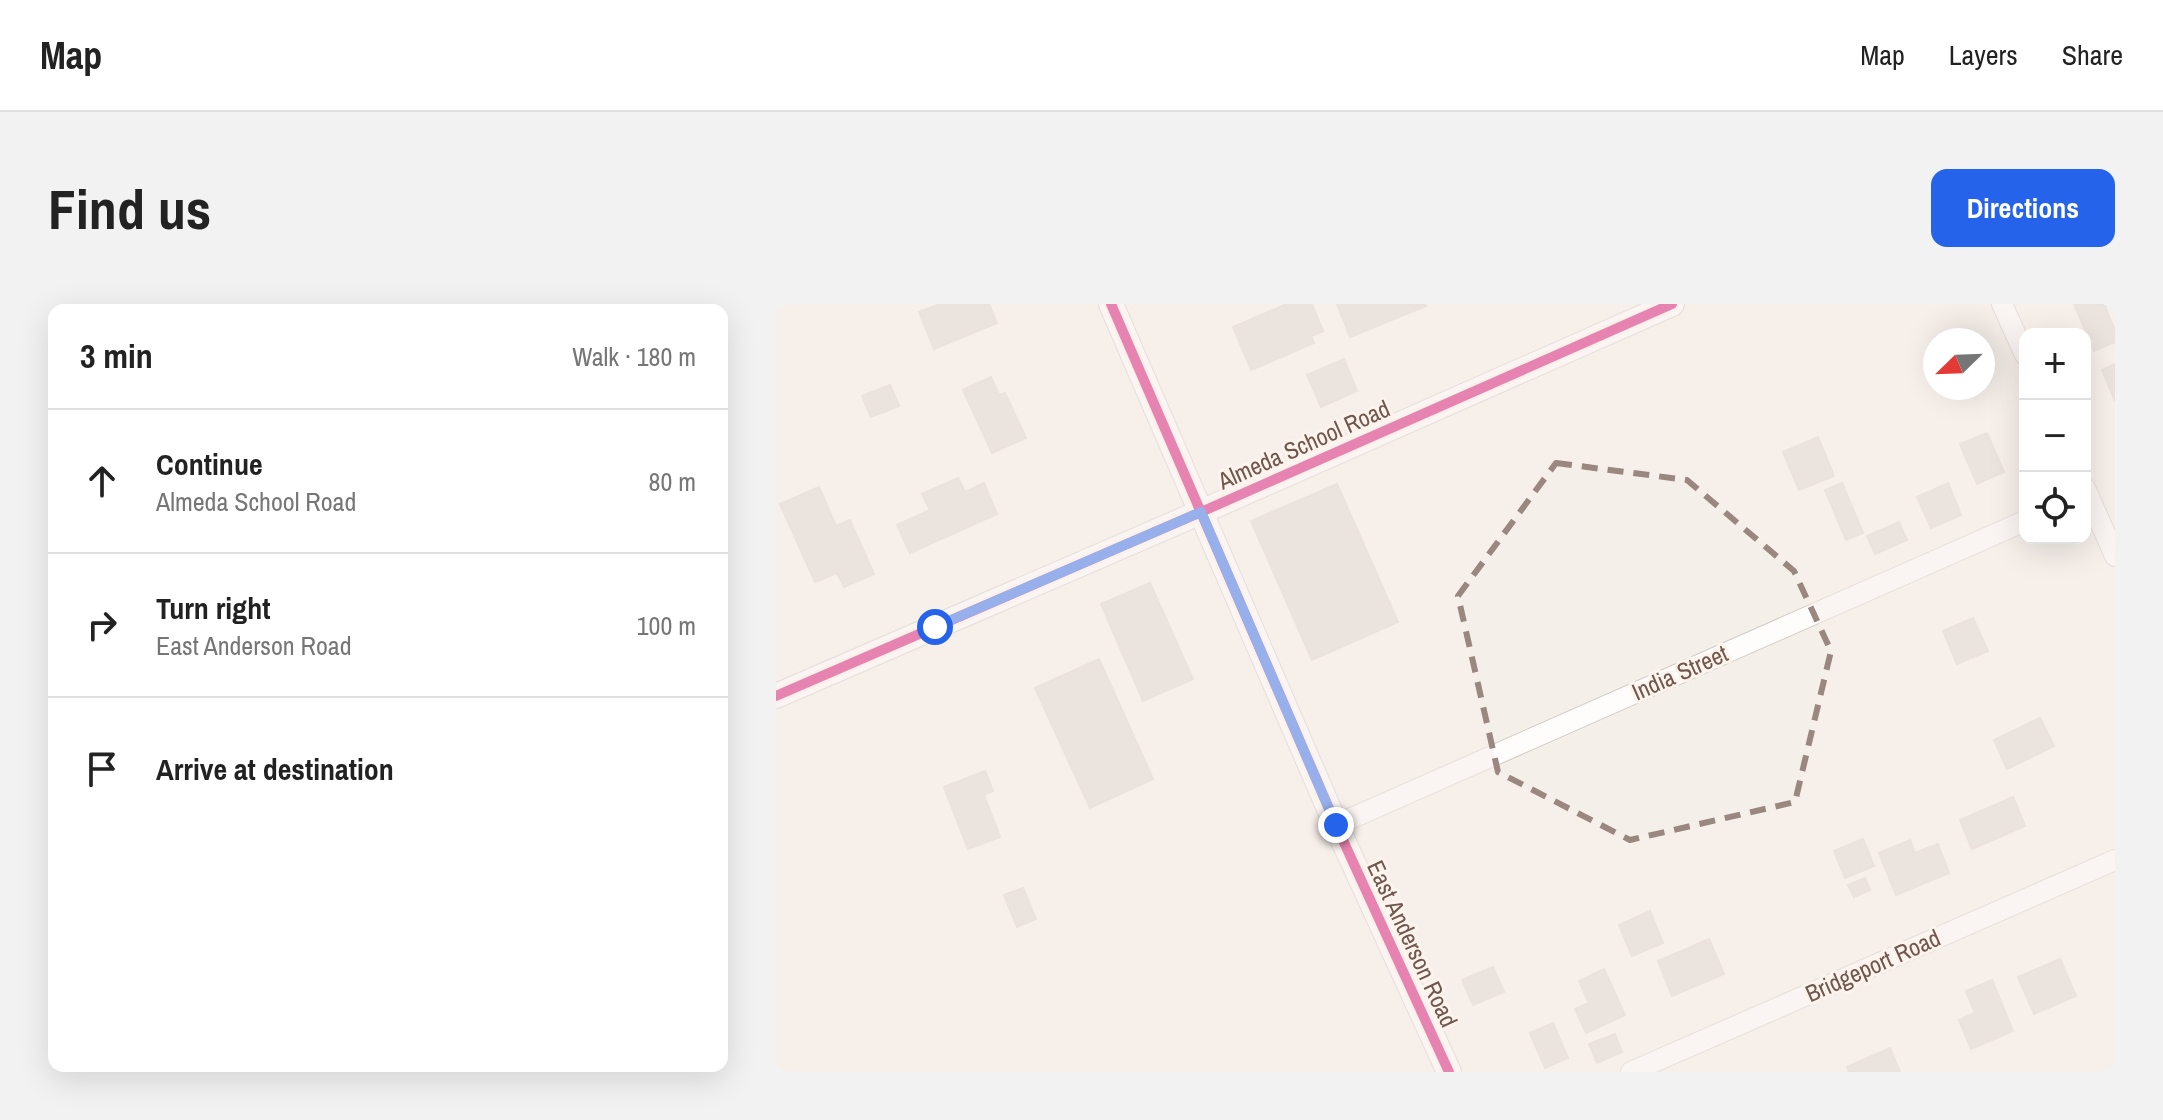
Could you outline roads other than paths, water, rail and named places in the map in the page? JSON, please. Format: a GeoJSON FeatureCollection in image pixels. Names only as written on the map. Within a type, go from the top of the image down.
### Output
{"type":"FeatureCollection","features":[{"type":"Feature","properties":{"kind":"street","name":"East Anderson Road"},"geometry":{"type":"LineString","coordinates":[[1111,304],[1336,825],[1449,1072]]}},
{"type":"Feature","properties":{"kind":"street","name":"Almeda School Road"},"geometry":{"type":"LineString","coordinates":[[776,696],[1672,304]]}},
{"type":"Feature","properties":{"kind":"street"},"geometry":{"type":"LineString","coordinates":[[2002,304],[2019,342]]}},
{"type":"Feature","properties":{"kind":"street"},"geometry":{"type":"LineString","coordinates":[[2091,503],[2115,556]]}},
{"type":"Feature","properties":{"kind":"street","name":"India Street"},"geometry":{"type":"LineString","coordinates":[[1336,825],[2019,524]]}},
{"type":"Feature","properties":{"kind":"street","name":"Bridgeport Road"},"geometry":{"type":"LineString","coordinates":[[1631,1072],[2115,860]]}}]}
